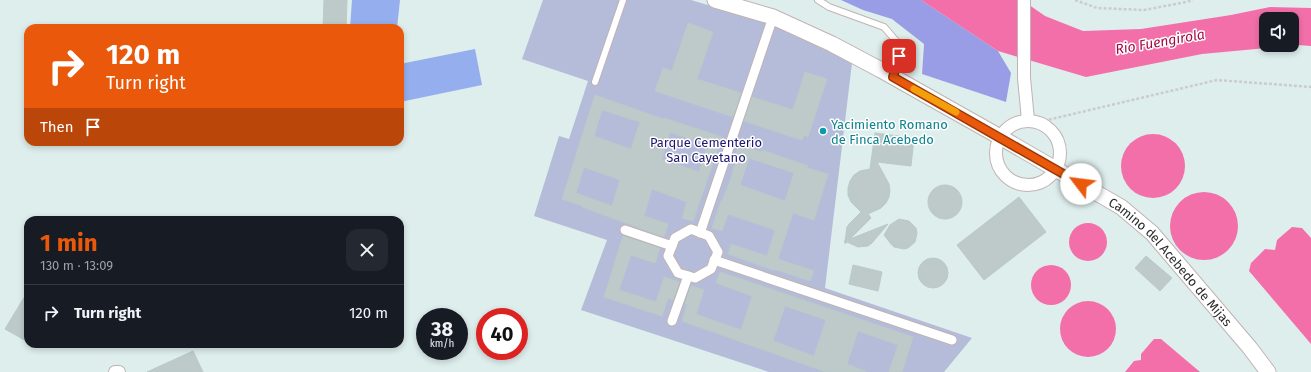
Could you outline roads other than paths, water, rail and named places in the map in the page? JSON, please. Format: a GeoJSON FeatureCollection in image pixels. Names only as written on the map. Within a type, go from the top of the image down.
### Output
{"type":"FeatureCollection","features":[{"type":"Feature","properties":{"kind":"street","name":"Camino del Acebedo de Mijas"},"geometry":{"type":"LineString","coordinates":[[715,0],[772,17],[832,44],[1000,137],[1121,207],[1136,218],[1152,233],[1250,348],[1268,372]]}},
{"type":"Feature","properties":{"kind":"street"},"geometry":{"type":"LineString","coordinates":[[1024,0],[1024,78],[1033,121]]}},
{"type":"Feature","properties":{"kind":"street"},"geometry":{"type":"LineString","coordinates":[[700,232],[772,17]]}},
{"type":"Feature","properties":{"kind":"street"},"geometry":{"type":"LineString","coordinates":[[1033,121],[1051,131],[1057,138],[1060,156],[1055,169],[1043,181],[1033,184],[1019,183],[1009,178],[1001,170],[997,161],[996,147],[1005,129],[1017,122],[1033,121]]}},
{"type":"Feature","properties":{"kind":"street"},"geometry":{"type":"LineString","coordinates":[[691,229],[700,232],[709,236],[718,252],[711,269],[695,278],[678,273],[668,256],[675,238],[691,229]]}},
{"type":"Feature","properties":{"kind":"street"},"geometry":{"type":"LineString","coordinates":[[625,230],[672,246]]}},
{"type":"Feature","properties":{"kind":"street"},"geometry":{"type":"LineString","coordinates":[[714,260],[952,340]]}},
{"type":"Feature","properties":{"kind":"street"},"geometry":{"type":"LineString","coordinates":[[672,321],[688,276]]}},
{"type":"Feature","properties":{"kind":"lane"},"geometry":{"type":"LineString","coordinates":[[595,82],[623,0]]}},
{"type":"Feature","properties":{"kind":"lane"},"geometry":{"type":"LineString","coordinates":[[818,0],[829,7],[884,27],[897,42],[899,56],[893,77]]}},
{"type":"Feature","properties":{"kind":"water","name":"Rio Fuengirola"},"geometry":{"type":"Polygon","coordinates":[[[921,0],[1022,0],[1045,16],[1083,31],[1141,29],[1231,15],[1270,7],[1311,8],[1311,46],[1299,45],[1299,12],[1259,12],[1259,49],[1202,54],[1086,77],[998,51],[921,0]]]}},
{"type":"Feature","properties":{"kind":"water"},"geometry":{"type":"Polygon","coordinates":[[[1147,134],[1159,134],[1176,143],[1183,154],[1185,166],[1183,178],[1176,189],[1159,198],[1147,198],[1135,193],[1126,184],[1121,172],[1121,160],[1126,148],[1135,139],[1147,134]]]}},
{"type":"Feature","properties":{"kind":"water"},"geometry":{"type":"Polygon","coordinates":[[[1204,192],[1217,195],[1228,202],[1235,213],[1238,226],[1235,239],[1228,250],[1217,257],[1204,260],[1191,257],[1180,250],[1173,239],[1170,226],[1173,213],[1180,202],[1191,195],[1204,192]]]}},
{"type":"Feature","properties":{"kind":"water"},"geometry":{"type":"Polygon","coordinates":[[[1084,223],[1092,223],[1102,228],[1106,235],[1106,249],[1102,256],[1092,261],[1084,261],[1074,256],[1072,253],[1069,246],[1069,238],[1074,228],[1077,226],[1084,223]]]}},
{"type":"Feature","properties":{"kind":"water"},"geometry":{"type":"Polygon","coordinates":[[[1292,227],[1302,228],[1311,238],[1311,344],[1249,271],[1251,263],[1265,249],[1275,250],[1277,240],[1292,227]]]}},
{"type":"Feature","properties":{"kind":"water"},"geometry":{"type":"Polygon","coordinates":[[[1051,265],[1059,267],[1065,271],[1069,277],[1071,285],[1069,293],[1065,299],[1059,303],[1051,305],[1043,303],[1037,299],[1033,293],[1031,285],[1033,277],[1037,271],[1043,267],[1051,265]]]}},
{"type":"Feature","properties":{"kind":"water"},"geometry":{"type":"Polygon","coordinates":[[[1083,301],[1093,301],[1108,309],[1114,318],[1116,329],[1114,340],[1108,349],[1093,357],[1083,357],[1072,352],[1065,345],[1060,334],[1060,324],[1065,313],[1072,306],[1083,301]]]}},
{"type":"Feature","properties":{"kind":"water"},"geometry":{"type":"Polygon","coordinates":[[[1154,339],[1161,339],[1200,372],[1125,372],[1134,361],[1141,360],[1141,354],[1154,339]]]}},
{"type":"Feature","properties":{"kind":"place","name":"Yacimiento Romano de Finca Acebedo"},"geometry":{"type":"Point","coordinates":[823,131]}},
{"type":"Feature","properties":{"kind":"park label","name":"Parque Cementerio San Cayetano"},"geometry":{"type":"Point","coordinates":[706,150]}}]}
